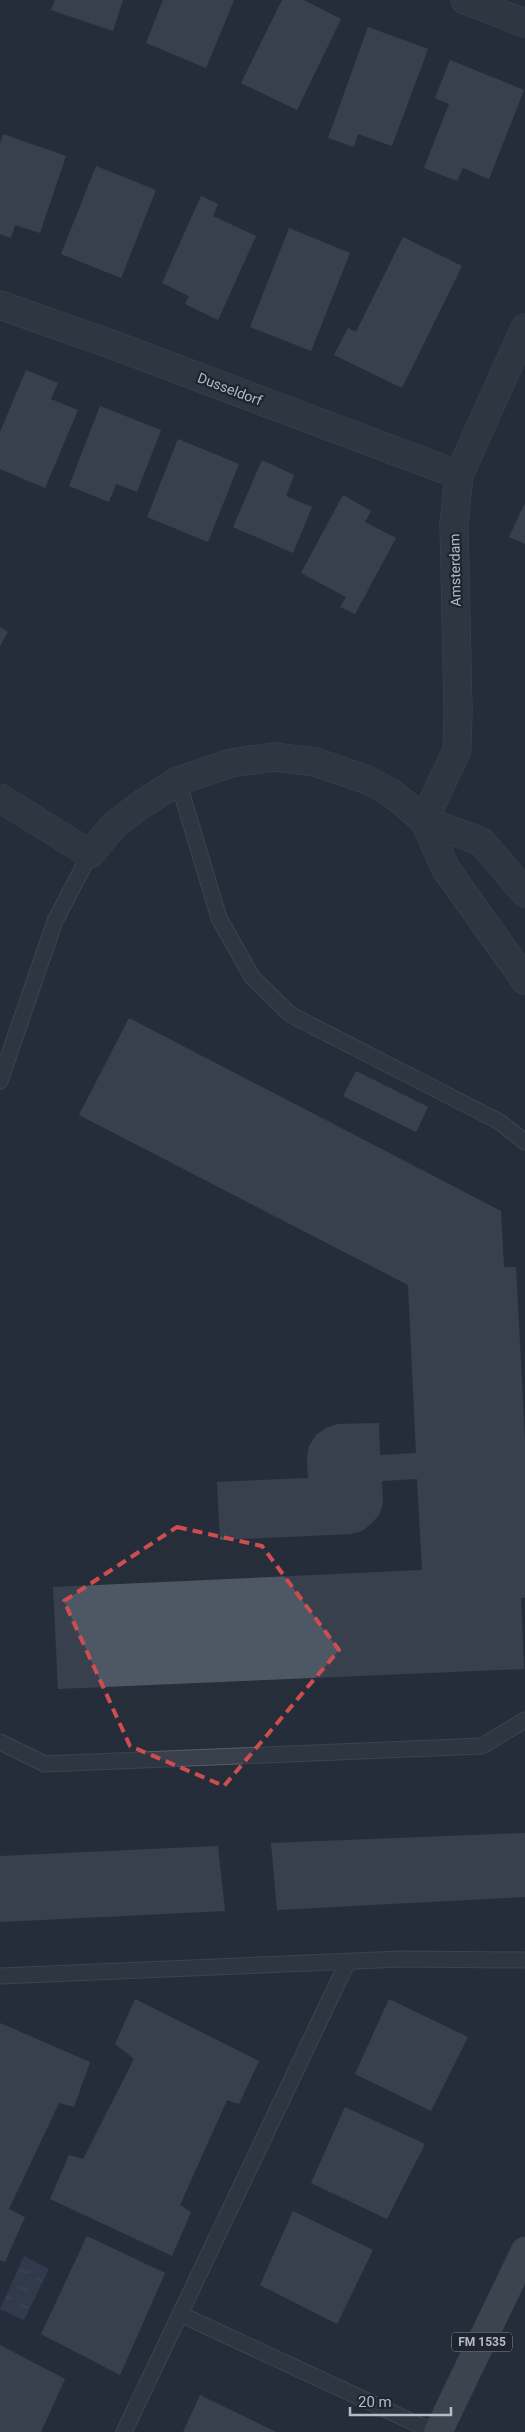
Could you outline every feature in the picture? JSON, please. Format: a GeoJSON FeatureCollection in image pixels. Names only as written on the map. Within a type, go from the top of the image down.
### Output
{"type":"FeatureCollection","features":[{"type":"Feature","properties":{"kind":"main road","name":"FM 1535"},"geometry":{"type":"LineString","coordinates":[[438,2432],[525,2251]]}},
{"type":"Feature","properties":{"kind":"street"},"geometry":{"type":"LineString","coordinates":[[465,0],[525,23]]}},
{"type":"Feature","properties":{"kind":"street","name":"Dusseldorf"},"geometry":{"type":"LineString","coordinates":[[0,305],[459,474]]}},
{"type":"Feature","properties":{"kind":"street","name":"Amsterdam"},"geometry":{"type":"LineString","coordinates":[[424,820],[457,750],[458,711],[454,524],[459,474],[525,328]]}},
{"type":"Feature","properties":{"kind":"street"},"geometry":{"type":"LineString","coordinates":[[0,798],[90,854],[113,826],[142,804],[178,782],[231,762],[274,757],[315,762],[365,779],[390,792],[424,820],[482,842],[525,893]]}},
{"type":"Feature","properties":{"kind":"street"},"geometry":{"type":"LineString","coordinates":[[424,820],[446,869],[525,980]]}},
{"type":"Feature","properties":{"kind":"lane"},"geometry":{"type":"LineString","coordinates":[[178,782],[219,918],[252,977],[291,1015],[500,1122],[525,1142]]}},
{"type":"Feature","properties":{"kind":"lane"},"geometry":{"type":"LineString","coordinates":[[0,1081],[55,921],[90,854]]}},
{"type":"Feature","properties":{"kind":"lane"},"geometry":{"type":"LineString","coordinates":[[0,1742],[45,1764],[472,1747],[482,1746],[525,1720]]}},
{"type":"Feature","properties":{"kind":"lane"},"geometry":{"type":"LineString","coordinates":[[0,1976],[402,1959],[525,1960]]}},
{"type":"Feature","properties":{"kind":"lane"},"geometry":{"type":"LineString","coordinates":[[124,2432],[348,1961]]}},
{"type":"Feature","properties":{"kind":"lane"},"geometry":{"type":"LineString","coordinates":[[180,2314],[434,2432]]}},
{"type":"Feature","properties":{"kind":"highlighted area"},"geometry":{"type":"Polygon","coordinates":[[[177,1527],[262,1546],[339,1650],[224,1786],[130,1746],[64,1601],[177,1527]]]}},
{"type":"Feature","properties":{"kind":"water"},"geometry":{"type":"Polygon","coordinates":[[[24,2256],[49,2269],[24,2320],[0,2309],[24,2256]]]}},
{"type":"Feature","properties":{"kind":"building"},"geometry":{"type":"Polygon","coordinates":[[[55,0],[123,0],[113,31],[51,10],[55,0]]]}},
{"type":"Feature","properties":{"kind":"building"},"geometry":{"type":"Polygon","coordinates":[[[163,0],[234,0],[206,68],[146,43],[163,0]]]}},
{"type":"Feature","properties":{"kind":"building"},"geometry":{"type":"Polygon","coordinates":[[[282,0],[304,0],[341,19],[297,110],[241,83],[282,0]]]}},
{"type":"Feature","properties":{"kind":"building"},"geometry":{"type":"Polygon","coordinates":[[[368,27],[428,49],[392,146],[358,134],[354,147],[328,138],[368,27]]]}},
{"type":"Feature","properties":{"kind":"building"},"geometry":{"type":"Polygon","coordinates":[[[450,60],[524,90],[489,179],[463,168],[457,181],[424,168],[449,104],[435,98],[450,60]]]}},
{"type":"Feature","properties":{"kind":"building"},"geometry":{"type":"Polygon","coordinates":[[[3,134],[66,156],[40,233],[15,225],[11,238],[0,234],[0,144],[3,134]]]}},
{"type":"Feature","properties":{"kind":"building"},"geometry":{"type":"Polygon","coordinates":[[[96,166],[156,190],[121,278],[61,254],[96,166]]]}},
{"type":"Feature","properties":{"kind":"building"},"geometry":{"type":"Polygon","coordinates":[[[201,196],[218,204],[213,216],[256,236],[218,320],[185,304],[189,296],[162,283],[201,196]]]}},
{"type":"Feature","properties":{"kind":"building"},"geometry":{"type":"Polygon","coordinates":[[[289,228],[350,253],[311,351],[250,327],[289,228]]]}},
{"type":"Feature","properties":{"kind":"building"},"geometry":{"type":"Polygon","coordinates":[[[403,237],[462,266],[402,388],[334,355],[348,328],[356,332],[403,237]]]}},
{"type":"Feature","properties":{"kind":"building"},"geometry":{"type":"Polygon","coordinates":[[[26,370],[58,383],[51,399],[78,410],[45,488],[0,469],[0,432],[26,370]]]}},
{"type":"Feature","properties":{"kind":"building"},"geometry":{"type":"Polygon","coordinates":[[[100,406],[161,430],[137,492],[116,484],[109,502],[69,486],[100,406]]]}},
{"type":"Feature","properties":{"kind":"building"},"geometry":{"type":"Polygon","coordinates":[[[178,439],[239,464],[208,542],[147,517],[178,439]]]}},
{"type":"Feature","properties":{"kind":"building"},"geometry":{"type":"Polygon","coordinates":[[[262,460],[294,475],[286,496],[312,507],[293,553],[233,527],[262,460]]]}},
{"type":"Feature","properties":{"kind":"building"},"geometry":{"type":"Polygon","coordinates":[[[343,495],[371,511],[365,522],[396,538],[355,614],[340,607],[346,597],[301,573],[343,495]]]}},
{"type":"Feature","properties":{"kind":"building"},"geometry":{"type":"Polygon","coordinates":[[[525,503],[525,544],[509,537],[525,503]]]}},
{"type":"Feature","properties":{"kind":"building"},"geometry":{"type":"Polygon","coordinates":[[[0,627],[8,632],[0,646],[0,627]]]}},
{"type":"Feature","properties":{"kind":"building"},"geometry":{"type":"Polygon","coordinates":[[[129,1018],[501,1211],[504,1267],[516,1267],[525,1441],[525,1598],[521,1598],[524,1669],[58,1689],[53,1587],[422,1570],[417,1479],[382,1481],[383,1504],[379,1515],[362,1531],[350,1534],[220,1540],[217,1482],[308,1478],[307,1457],[309,1446],[316,1435],[326,1428],[337,1424],[379,1423],[380,1455],[416,1453],[408,1285],[79,1115],[129,1018]]]}},
{"type":"Feature","properties":{"kind":"building"},"geometry":{"type":"Polygon","coordinates":[[[356,1071],[428,1107],[416,1132],[343,1096],[356,1071]]]}},
{"type":"Feature","properties":{"kind":"building"},"geometry":{"type":"Polygon","coordinates":[[[525,1833],[525,1897],[277,1910],[271,1843],[525,1833]]]}},
{"type":"Feature","properties":{"kind":"building"},"geometry":{"type":"Polygon","coordinates":[[[218,1846],[225,1911],[0,1922],[0,1856],[218,1846]]]}},
{"type":"Feature","properties":{"kind":"building"},"geometry":{"type":"Polygon","coordinates":[[[135,1999],[259,2061],[239,2104],[227,2100],[180,2205],[191,2212],[172,2256],[50,2199],[69,2155],[83,2159],[134,2059],[115,2044],[135,1999]]]}},
{"type":"Feature","properties":{"kind":"building"},"geometry":{"type":"Polygon","coordinates":[[[389,1999],[468,2037],[431,2111],[355,2074],[389,1999]]]}},
{"type":"Feature","properties":{"kind":"building"},"geometry":{"type":"Polygon","coordinates":[[[0,2023],[90,2062],[74,2107],[59,2103],[9,2209],[25,2217],[5,2262],[0,2260],[0,2023]]]}},
{"type":"Feature","properties":{"kind":"building"},"geometry":{"type":"Polygon","coordinates":[[[345,2107],[425,2144],[387,2219],[311,2183],[345,2107]]]}},
{"type":"Feature","properties":{"kind":"building"},"geometry":{"type":"Polygon","coordinates":[[[293,2211],[373,2250],[337,2324],[260,2285],[293,2211]]]}},
{"type":"Feature","properties":{"kind":"building"},"geometry":{"type":"Polygon","coordinates":[[[87,2236],[165,2273],[120,2375],[41,2334],[87,2236]]]}},
{"type":"Feature","properties":{"kind":"building"},"geometry":{"type":"Polygon","coordinates":[[[0,2345],[65,2379],[41,2432],[0,2432],[0,2345]]]}},
{"type":"Feature","properties":{"kind":"building"},"geometry":{"type":"Polygon","coordinates":[[[200,2395],[276,2432],[183,2432],[200,2395]]]}}]}
